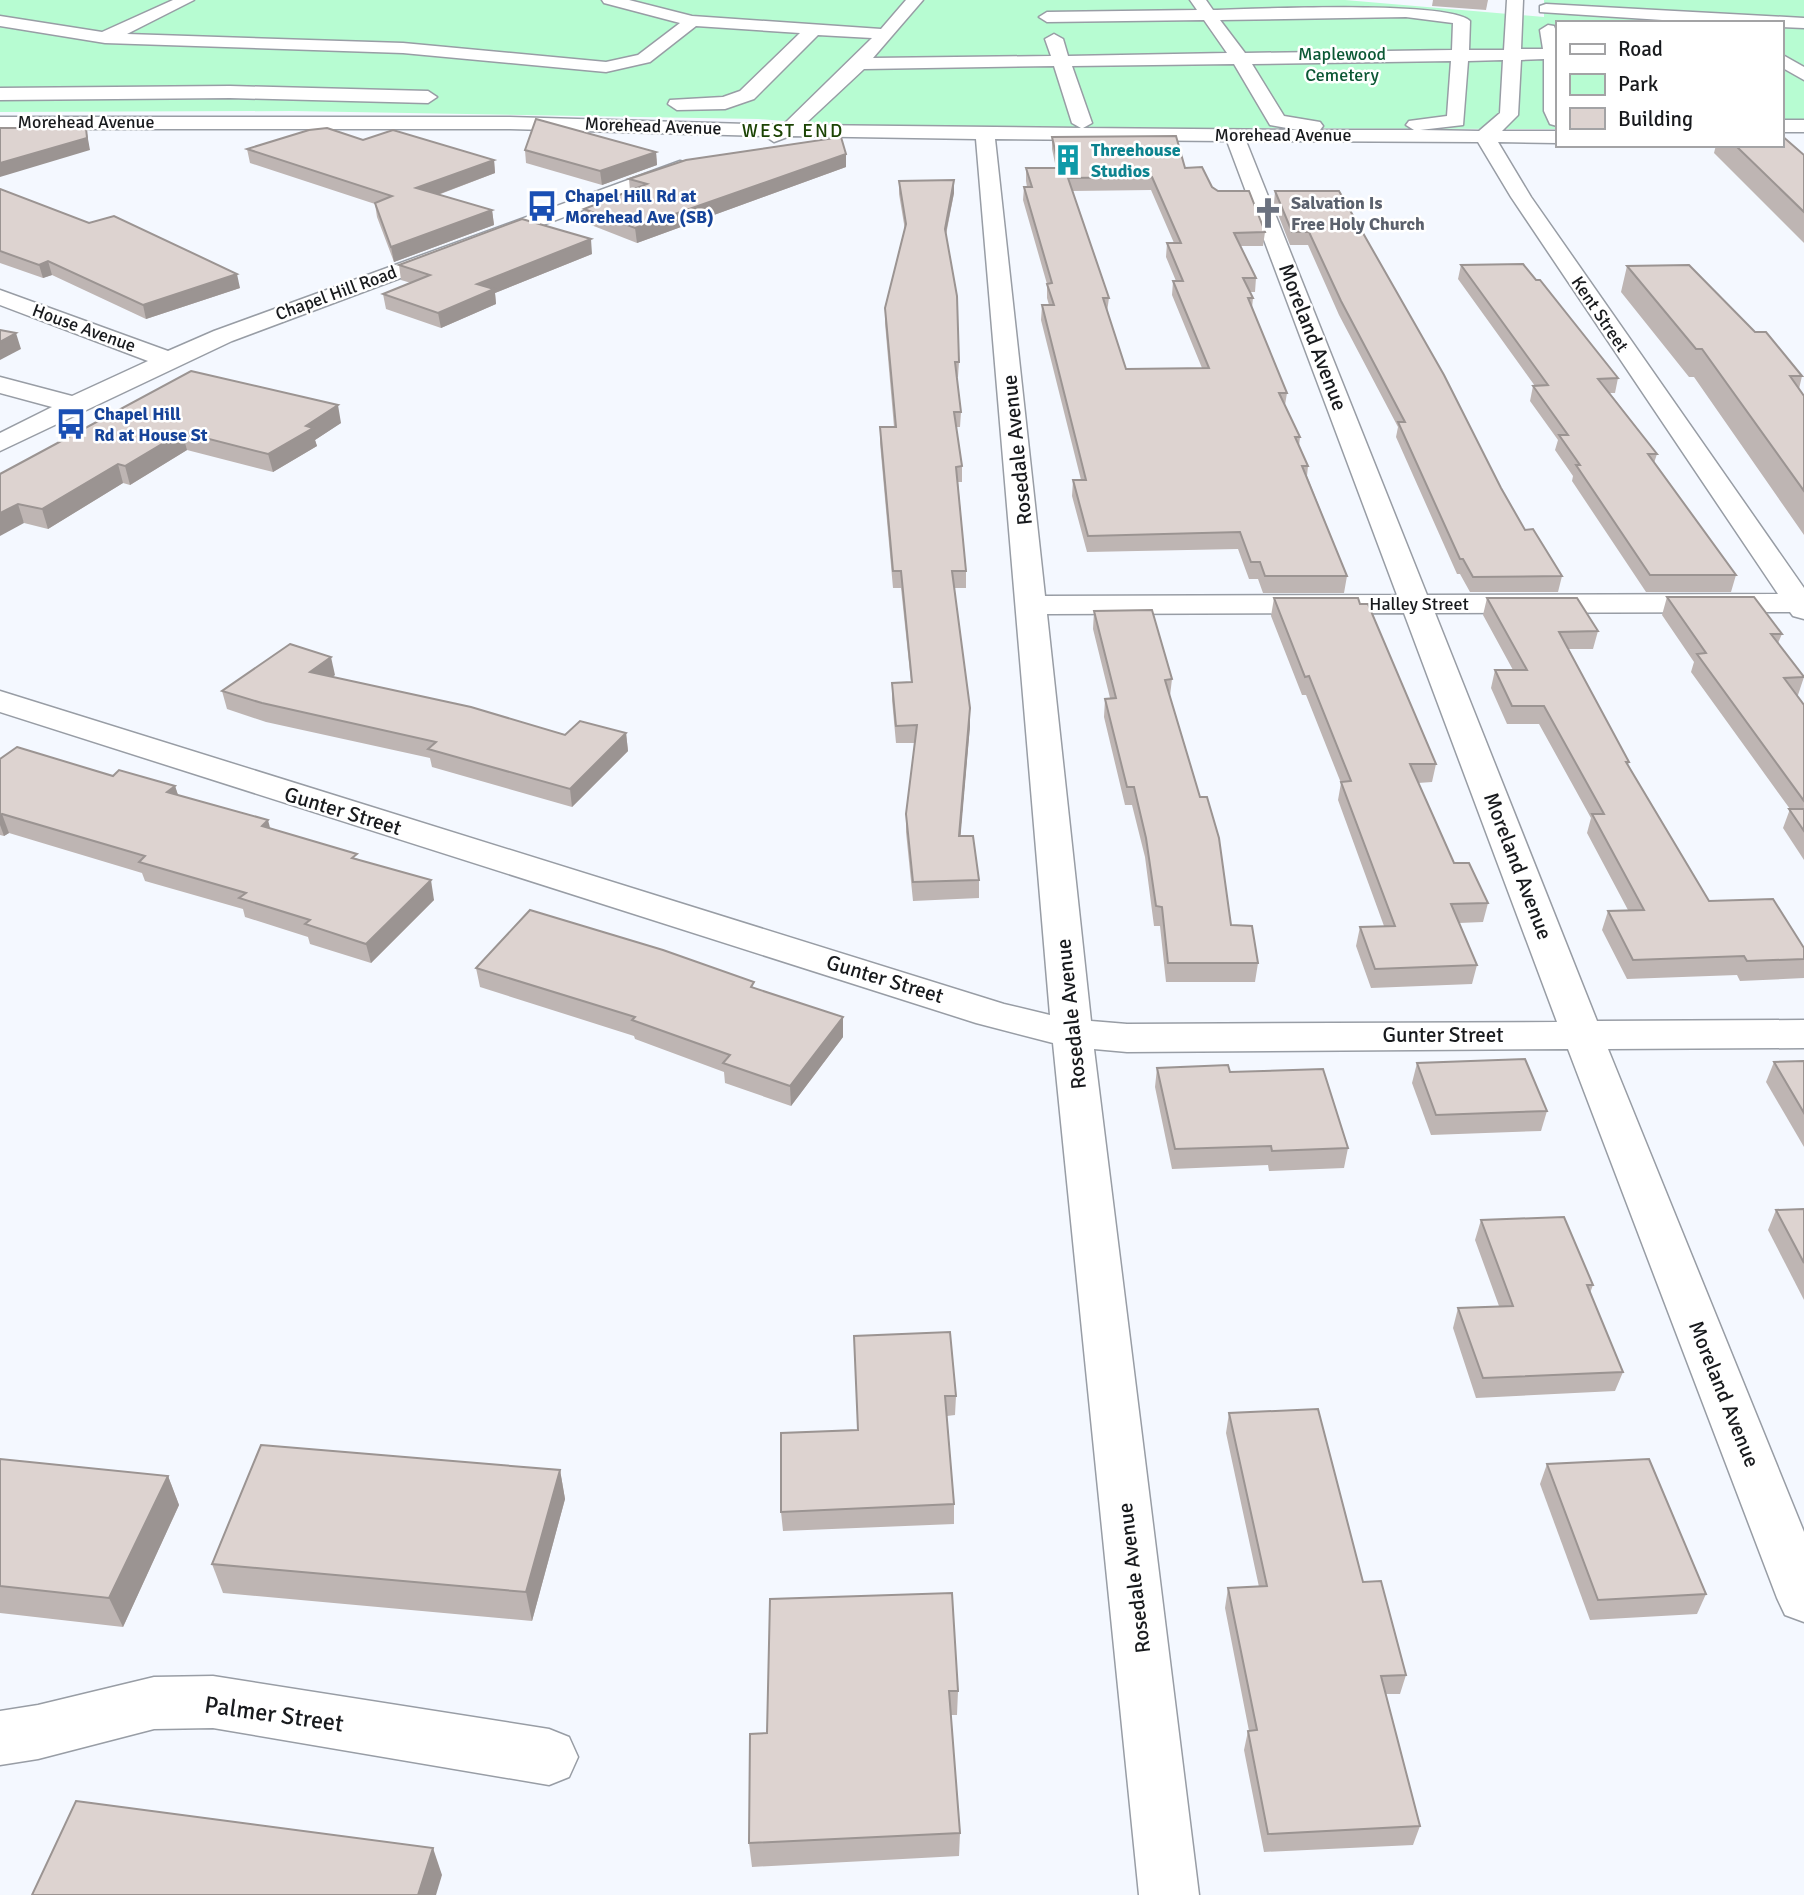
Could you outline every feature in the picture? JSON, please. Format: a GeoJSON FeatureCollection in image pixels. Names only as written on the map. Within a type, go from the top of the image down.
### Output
{"type":"FeatureCollection","features":[{"type":"Feature","properties":{"kind":"street"},"geometry":{"type":"LineString","coordinates":[[105,38],[186,0]]}},
{"type":"Feature","properties":{"kind":"street"},"geometry":{"type":"LineString","coordinates":[[610,0],[692,21],[886,34]]}},
{"type":"Feature","properties":{"kind":"street"},"geometry":{"type":"LineString","coordinates":[[877,156],[868,136],[749,150],[787,131],[859,64],[915,0]]}},
{"type":"Feature","properties":{"kind":"street"},"geometry":{"type":"LineString","coordinates":[[1485,136],[1508,115],[1515,0]]}},
{"type":"Feature","properties":{"kind":"street"},"geometry":{"type":"LineString","coordinates":[[1556,118],[1553,111],[1555,54],[1546,4],[1733,21],[1725,0]]}},
{"type":"Feature","properties":{"kind":"street"},"geometry":{"type":"LineString","coordinates":[[1082,123],[1044,8],[1203,7],[1406,12],[1452,16],[1462,21],[1456,121],[1437,124],[1329,127],[1277,121],[1240,59],[1203,7]]}},
{"type":"Feature","properties":{"kind":"street"},"geometry":{"type":"LineString","coordinates":[[0,21],[105,38],[403,48],[606,67],[639,63],[649,58],[692,21]]}},
{"type":"Feature","properties":{"kind":"street"},"geometry":{"type":"LineString","coordinates":[[1783,22],[1804,23]]}},
{"type":"Feature","properties":{"kind":"street"},"geometry":{"type":"LineString","coordinates":[[652,103],[710,104],[739,100],[814,29]]}},
{"type":"Feature","properties":{"kind":"street"},"geometry":{"type":"LineString","coordinates":[[230,92],[265,43]]}},
{"type":"Feature","properties":{"kind":"street"},"geometry":{"type":"LineString","coordinates":[[1783,51],[1804,52]]}},
{"type":"Feature","properties":{"kind":"street"},"geometry":{"type":"LineString","coordinates":[[859,64],[1555,54]]}},
{"type":"Feature","properties":{"kind":"street"},"geometry":{"type":"LineString","coordinates":[[1783,60],[1804,75]]}},
{"type":"Feature","properties":{"kind":"street"},"geometry":{"type":"LineString","coordinates":[[0,94],[230,92],[444,97]]}},
{"type":"Feature","properties":{"kind":"street","name":"Morehead Avenue"},"geometry":{"type":"LineString","coordinates":[[0,123],[510,123],[868,136],[903,133],[981,148],[1234,134],[1556,136]]}},
{"type":"Feature","properties":{"kind":"street"},"geometry":{"type":"LineString","coordinates":[[1783,126],[1804,126]]}},
{"type":"Feature","properties":{"kind":"street"},"geometry":{"type":"LineString","coordinates":[[903,133],[908,155]]}},
{"type":"Feature","properties":{"kind":"street","name":"Moreland Avenue"},"geometry":{"type":"LineString","coordinates":[[1234,134],[1418,603],[1582,1034],[1804,1598]]}},
{"type":"Feature","properties":{"kind":"street","name":"Kent Street"},"geometry":{"type":"LineString","coordinates":[[1485,136],[1521,197],[1803,606]]}},
{"type":"Feature","properties":{"kind":"street"},"geometry":{"type":"LineString","coordinates":[[1783,137],[1804,137]]}},
{"type":"Feature","properties":{"kind":"street","name":"Rosedale Avenue"},"geometry":{"type":"LineString","coordinates":[[981,148],[1033,605],[1072,1034],[1168,1895]]}},
{"type":"Feature","properties":{"kind":"street","name":"Chapel Hill Road"},"geometry":{"type":"LineString","coordinates":[[3,439],[169,360],[292,309],[695,162]]}},
{"type":"Feature","properties":{"kind":"street","name":"House Avenue"},"geometry":{"type":"LineString","coordinates":[[1,298],[169,360]]}},
{"type":"Feature","properties":{"kind":"street"},"geometry":{"type":"LineString","coordinates":[[0,385],[75,405]]}},
{"type":"Feature","properties":{"kind":"street","name":"Halley Street"},"geometry":{"type":"LineString","coordinates":[[1033,605],[1418,603],[1803,606]]}},
{"type":"Feature","properties":{"kind":"street","name":"Gunter Street"},"geometry":{"type":"LineString","coordinates":[[0,701],[310,801],[946,997],[983,1013],[1072,1034],[1127,1038],[1804,1034]]}},
{"type":"Feature","properties":{"kind":"street","name":"Palmer Street"},"geometry":{"type":"LineString","coordinates":[[0,1738],[38,1732],[154,1703],[213,1702],[549,1757]]}},
{"type":"Feature","properties":{"kind":"green space","name":"Maplewood Cemetery"},"geometry":{"type":"Polygon","coordinates":[[[0,0],[1345,0],[1544,17],[1544,0],[1804,0],[1804,130],[1783,130],[1783,21],[1556,21],[1556,129],[862,127],[758,119],[292,111],[0,112],[0,0]]]}},
{"type":"Feature","properties":{"kind":"building"},"geometry":{"type":"Polygon","coordinates":[[[536,119],[656,152],[600,171],[525,150],[536,119]]]}},
{"type":"Feature","properties":{"kind":"building"},"geometry":{"type":"Polygon","coordinates":[[[0,128],[86,128],[87,138],[0,163],[0,128]]]}},
{"type":"Feature","properties":{"kind":"building"},"geometry":{"type":"Polygon","coordinates":[[[327,128],[363,140],[393,130],[494,160],[416,188],[492,210],[391,247],[375,203],[392,196],[247,149],[309,130],[327,128]]]}},
{"type":"Feature","properties":{"kind":"building"},"geometry":{"type":"Polygon","coordinates":[[[1176,136],[1185,168],[1202,167],[1212,187],[1218,191],[1249,191],[1265,232],[1234,233],[1256,278],[1243,278],[1253,298],[1248,298],[1287,393],[1279,393],[1300,437],[1295,437],[1308,466],[1302,466],[1347,576],[1265,576],[1260,562],[1251,562],[1240,532],[1088,536],[1073,480],[1086,480],[1042,305],[1054,305],[1047,284],[1052,283],[1024,187],[1032,187],[1026,168],[1059,168],[1052,137],[1176,136]],[[1152,177],[1068,178],[1109,298],[1103,298],[1126,369],[1209,368],[1173,281],[1183,281],[1167,243],[1181,243],[1152,177]]]}},
{"type":"Feature","properties":{"kind":"building"},"geometry":{"type":"Polygon","coordinates":[[[841,137],[846,154],[635,228],[584,209],[647,184],[629,179],[686,160],[841,137]]]}},
{"type":"Feature","properties":{"kind":"building"},"geometry":{"type":"Polygon","coordinates":[[[1783,137],[1804,155],[1804,212],[1737,147],[1783,147],[1783,137]]]}},
{"type":"Feature","properties":{"kind":"building"},"geometry":{"type":"Polygon","coordinates":[[[954,180],[945,229],[957,296],[959,362],[955,362],[961,412],[954,412],[962,466],[956,467],[966,571],[952,571],[970,708],[959,836],[973,836],[979,880],[913,882],[906,814],[917,725],[896,726],[892,683],[912,682],[901,571],[893,571],[880,427],[896,427],[885,308],[906,224],[899,181],[954,180]]]}},
{"type":"Feature","properties":{"kind":"building"},"geometry":{"type":"Polygon","coordinates":[[[0,189],[89,223],[114,216],[237,274],[143,305],[48,261],[39,265],[0,251],[0,189]]]}},
{"type":"Feature","properties":{"kind":"building"},"geometry":{"type":"Polygon","coordinates":[[[1275,191],[1339,191],[1444,375],[1525,530],[1533,529],[1562,576],[1473,577],[1463,559],[1460,559],[1398,422],[1405,422],[1341,301],[1309,232],[1292,232],[1275,191]]]}},
{"type":"Feature","properties":{"kind":"building"},"geometry":{"type":"Polygon","coordinates":[[[522,219],[591,239],[477,284],[494,289],[438,313],[383,294],[430,275],[399,265],[522,219]]]}},
{"type":"Feature","properties":{"kind":"building"},"geometry":{"type":"Polygon","coordinates":[[[1523,264],[1536,280],[1540,280],[1618,378],[1598,379],[1657,454],[1648,454],[1736,575],[1650,575],[1576,465],[1580,465],[1559,435],[1568,435],[1533,386],[1548,385],[1461,265],[1523,264]]]}},
{"type":"Feature","properties":{"kind":"building"},"geometry":{"type":"Polygon","coordinates":[[[1689,265],[1755,332],[1766,332],[1802,376],[1790,376],[1804,396],[1804,491],[1702,349],[1696,349],[1627,266],[1689,265]]]}},
{"type":"Feature","properties":{"kind":"building"},"geometry":{"type":"Polygon","coordinates":[[[0,330],[16,333],[0,342],[0,330]]]}},
{"type":"Feature","properties":{"kind":"building"},"geometry":{"type":"Polygon","coordinates":[[[191,371],[338,405],[306,426],[313,428],[268,454],[182,432],[125,466],[118,464],[42,509],[18,504],[0,513],[0,474],[191,371]]]}},
{"type":"Feature","properties":{"kind":"building"},"geometry":{"type":"Polygon","coordinates":[[[1667,597],[1754,597],[1782,634],[1771,634],[1804,677],[1784,678],[1804,705],[1804,801],[1697,654],[1706,653],[1667,597]]]}},
{"type":"Feature","properties":{"kind":"building"},"geometry":{"type":"Polygon","coordinates":[[[1274,598],[1358,598],[1360,604],[1368,604],[1436,764],[1410,764],[1454,863],[1469,863],[1488,903],[1451,904],[1477,965],[1375,969],[1360,927],[1395,926],[1341,782],[1351,781],[1274,598]]]}},
{"type":"Feature","properties":{"kind":"building"},"geometry":{"type":"Polygon","coordinates":[[[1487,598],[1577,598],[1598,631],[1559,632],[1629,762],[1626,762],[1709,901],[1773,899],[1804,948],[1804,959],[1747,961],[1744,956],[1633,960],[1608,911],[1644,910],[1592,814],[1604,814],[1544,706],[1512,706],[1495,670],[1527,670],[1487,598]]]}},
{"type":"Feature","properties":{"kind":"building"},"geometry":{"type":"Polygon","coordinates":[[[1152,610],[1172,679],[1165,680],[1200,797],[1207,797],[1219,838],[1231,925],[1252,926],[1258,963],[1168,963],[1162,907],[1156,906],[1146,838],[1134,787],[1127,787],[1105,699],[1116,698],[1094,611],[1152,610]]]}},
{"type":"Feature","properties":{"kind":"building"},"geometry":{"type":"Polygon","coordinates":[[[290,644],[331,657],[310,672],[471,707],[565,735],[580,721],[626,733],[570,789],[428,749],[436,742],[262,703],[222,691],[290,644]]]}},
{"type":"Feature","properties":{"kind":"building"},"geometry":{"type":"Polygon","coordinates":[[[17,747],[113,776],[119,770],[175,786],[167,792],[268,820],[262,826],[357,854],[352,858],[431,880],[366,944],[305,924],[310,920],[239,898],[246,893],[139,862],[145,856],[2,814],[0,816],[0,759],[17,747]]]}},
{"type":"Feature","properties":{"kind":"building"},"geometry":{"type":"Polygon","coordinates":[[[1789,809],[1804,809],[1804,831],[1789,809]]]}},
{"type":"Feature","properties":{"kind":"building"},"geometry":{"type":"Polygon","coordinates":[[[530,910],[663,950],[754,982],[751,987],[843,1017],[790,1086],[723,1063],[730,1055],[632,1020],[635,1017],[476,968],[530,910]]]}},
{"type":"Feature","properties":{"kind":"building"},"geometry":{"type":"Polygon","coordinates":[[[1525,1059],[1547,1111],[1436,1115],[1417,1063],[1525,1059]]]}},
{"type":"Feature","properties":{"kind":"building"},"geometry":{"type":"Polygon","coordinates":[[[1804,1061],[1804,1113],[1774,1062],[1804,1061]]]}},
{"type":"Feature","properties":{"kind":"building"},"geometry":{"type":"Polygon","coordinates":[[[1228,1065],[1230,1072],[1323,1069],[1348,1148],[1272,1151],[1271,1146],[1175,1149],[1157,1068],[1228,1065]]]}},
{"type":"Feature","properties":{"kind":"building"},"geometry":{"type":"Polygon","coordinates":[[[1804,1209],[1804,1263],[1776,1210],[1804,1209]]]}},
{"type":"Feature","properties":{"kind":"building"},"geometry":{"type":"Polygon","coordinates":[[[1564,1217],[1593,1285],[1587,1285],[1623,1372],[1483,1378],[1458,1308],[1513,1306],[1481,1220],[1564,1217]]]}},
{"type":"Feature","properties":{"kind":"building"},"geometry":{"type":"Polygon","coordinates":[[[950,1332],[956,1396],[945,1396],[954,1504],[781,1512],[781,1433],[858,1430],[854,1336],[950,1332]]]}},
{"type":"Feature","properties":{"kind":"building"},"geometry":{"type":"Polygon","coordinates":[[[1318,1409],[1363,1582],[1381,1581],[1406,1675],[1381,1676],[1420,1826],[1268,1834],[1248,1731],[1257,1730],[1228,1588],[1267,1586],[1229,1413],[1318,1409]]]}},
{"type":"Feature","properties":{"kind":"building"},"geometry":{"type":"Polygon","coordinates":[[[261,1445],[560,1470],[526,1592],[212,1564],[261,1445]]]}},
{"type":"Feature","properties":{"kind":"building"},"geometry":{"type":"Polygon","coordinates":[[[0,1459],[168,1476],[109,1598],[0,1586],[0,1459]]]}},
{"type":"Feature","properties":{"kind":"building"},"geometry":{"type":"Polygon","coordinates":[[[1649,1459],[1706,1594],[1598,1600],[1547,1464],[1649,1459]]]}},
{"type":"Feature","properties":{"kind":"building"},"geometry":{"type":"Polygon","coordinates":[[[952,1593],[958,1691],[949,1691],[960,1833],[749,1843],[750,1734],[767,1733],[770,1599],[952,1593]]]}},
{"type":"Feature","properties":{"kind":"building"},"geometry":{"type":"Polygon","coordinates":[[[76,1801],[433,1848],[418,1895],[32,1895],[76,1801]]]}},
{"type":"Feature","properties":{"kind":"place","name":"Threehouse Studios"},"geometry":{"type":"Point","coordinates":[1068,160]}},
{"type":"Feature","properties":{"kind":"place","name":"Chapel Hill Rd at Morehead Ave (SB)"},"geometry":{"type":"Point","coordinates":[542,206]}},
{"type":"Feature","properties":{"kind":"place","name":"Salvation Is Free Holy Church"},"geometry":{"type":"Point","coordinates":[1268,213]}},
{"type":"Feature","properties":{"kind":"place","name":"Chapel Hill Rd at House St"},"geometry":{"type":"Point","coordinates":[71,424]}},
{"type":"Feature","properties":{"kind":"district","name":"WEST END"},"geometry":{"type":"Point","coordinates":[793,131]}}]}
